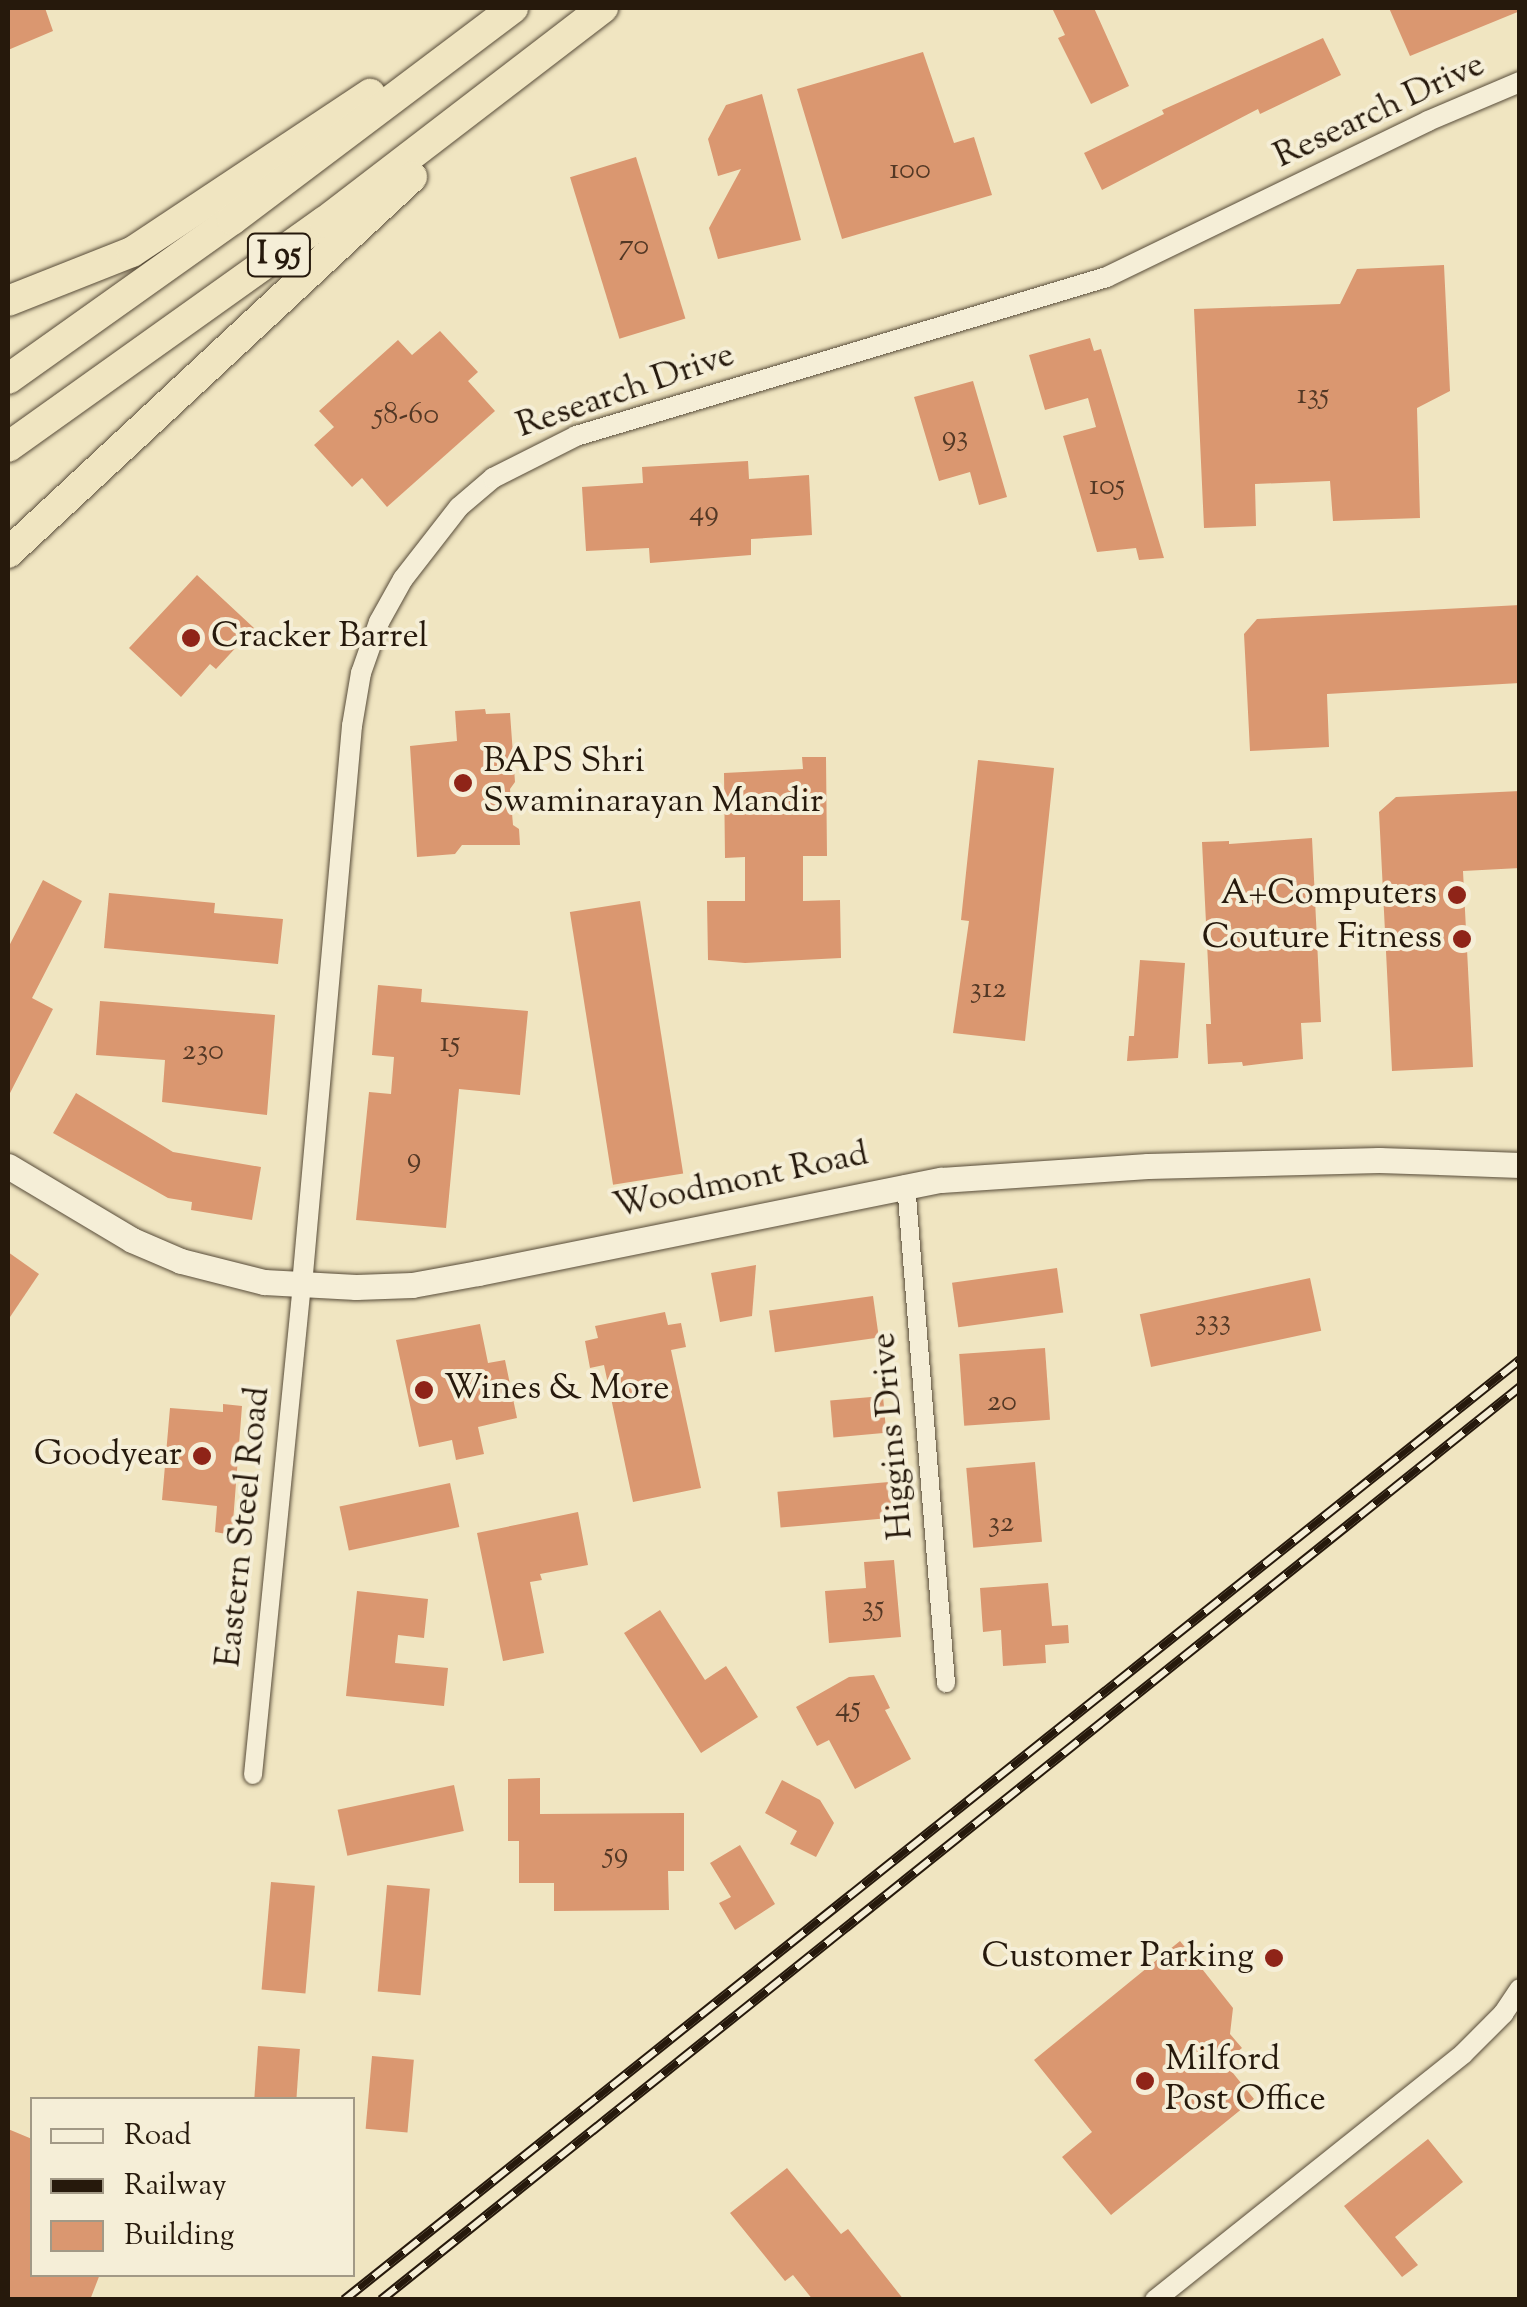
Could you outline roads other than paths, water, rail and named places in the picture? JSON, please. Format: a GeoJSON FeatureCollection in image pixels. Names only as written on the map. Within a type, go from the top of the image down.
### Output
{"type":"FeatureCollection","features":[{"type":"Feature","properties":{"kind":"highway"},"geometry":{"type":"LineString","coordinates":[[8,301],[132,252],[496,8]]}},
{"type":"Feature","properties":{"kind":"highway","name":"I 95"},"geometry":{"type":"LineString","coordinates":[[8,379],[232,220],[513,8]]}},
{"type":"Feature","properties":{"kind":"highway","name":"I 95"},"geometry":{"type":"LineString","coordinates":[[8,447],[324,222],[603,8]]}},
{"type":"Feature","properties":{"kind":"highway"},"geometry":{"type":"LineString","coordinates":[[8,553],[544,55]]}},
{"type":"Feature","properties":{"kind":"main road","name":"Woodmont Road"},"geometry":{"type":"LineString","coordinates":[[8,1166],[132,1240],[181,1261],[264,1282],[412,1285],[906,1184],[1056,1169],[1148,1166],[1379,1160],[1520,1165]]}},
{"type":"Feature","properties":{"kind":"street","name":"Research Drive"},"geometry":{"type":"LineString","coordinates":[[302,1285],[350,744],[362,673],[379,622],[402,579],[459,507],[518,463],[576,436],[1108,277],[1428,121],[1520,82]]}},
{"type":"Feature","properties":{"kind":"street","name":"Higgins Drive"},"geometry":{"type":"LineString","coordinates":[[906,1184],[946,1683]]}},
{"type":"Feature","properties":{"kind":"street","name":"Eastern Steel Road"},"geometry":{"type":"LineString","coordinates":[[253,1775],[302,1285]]}},
{"type":"Feature","properties":{"kind":"street"},"geometry":{"type":"LineString","coordinates":[[1156,2300],[1463,2054],[1503,2014],[1520,1989]]}},
{"type":"Feature","properties":{"kind":"railway"},"geometry":{"type":"LineString","coordinates":[[344,2300],[1520,1360]]}},
{"type":"Feature","properties":{"kind":"railway"},"geometry":{"type":"LineString","coordinates":[[381,2300],[1520,1387]]}},
{"type":"Feature","properties":{"kind":"place","name":"Cracker Barrel"},"geometry":{"type":"Point","coordinates":[191,638]}},
{"type":"Feature","properties":{"kind":"place","name":"BAPS Shri Swaminarayan Mandir"},"geometry":{"type":"Point","coordinates":[463,783]}},
{"type":"Feature","properties":{"kind":"place","name":"A+Computers"},"geometry":{"type":"Point","coordinates":[1457,895]}},
{"type":"Feature","properties":{"kind":"place","name":"Couture Fitness"},"geometry":{"type":"Point","coordinates":[1462,939]}},
{"type":"Feature","properties":{"kind":"place","name":"Wines & More"},"geometry":{"type":"Point","coordinates":[424,1390]}},
{"type":"Feature","properties":{"kind":"place","name":"Goodyear"},"geometry":{"type":"Point","coordinates":[202,1456]}},
{"type":"Feature","properties":{"kind":"place","name":"Customer Parking"},"geometry":{"type":"Point","coordinates":[1274,1958]}},
{"type":"Feature","properties":{"kind":"place","name":"Milford Post Office"},"geometry":{"type":"Point","coordinates":[1145,2081]}}]}
